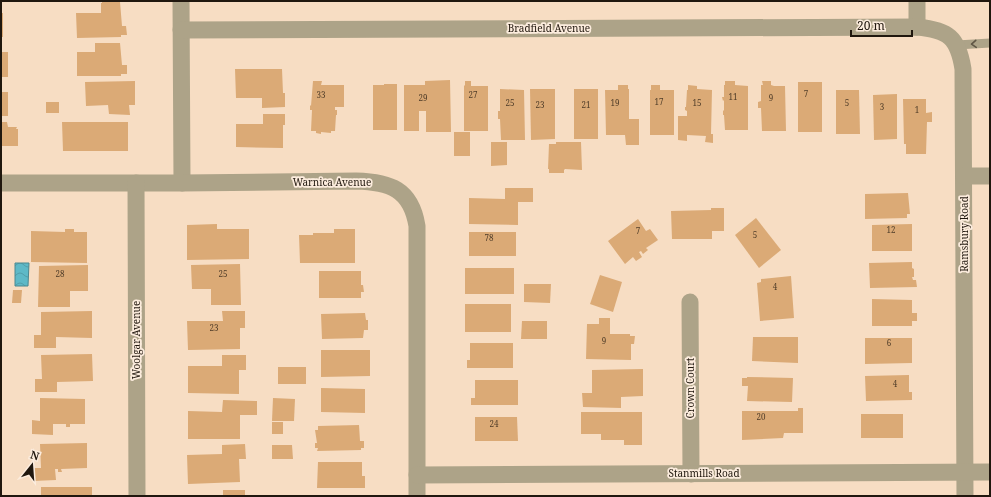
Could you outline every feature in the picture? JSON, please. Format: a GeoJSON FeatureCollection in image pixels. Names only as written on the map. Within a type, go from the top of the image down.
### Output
{"type":"FeatureCollection","features":[{"type":"Feature","properties":{"kind":"street"},"geometry":{"type":"LineString","coordinates":[[181,1],[182,183]]}},
{"type":"Feature","properties":{"kind":"street"},"geometry":{"type":"LineString","coordinates":[[917,1],[917,27],[936,29],[949,37],[957,45]]}},
{"type":"Feature","properties":{"kind":"street","name":"Bradfield Avenue"},"geometry":{"type":"LineString","coordinates":[[181,30],[917,27]]}},
{"type":"Feature","properties":{"kind":"street","name":"Ramsbury Road"},"geometry":{"type":"LineString","coordinates":[[957,45],[961,56],[963,69],[965,496]]}},
{"type":"Feature","properties":{"kind":"street"},"geometry":{"type":"LineString","coordinates":[[964,176],[990,176]]}},
{"type":"Feature","properties":{"kind":"street","name":"Warnica Avenue"},"geometry":{"type":"LineString","coordinates":[[1,183],[374,182],[382,183],[397,190],[409,203],[413,210],[417,226],[418,496]]}},
{"type":"Feature","properties":{"kind":"street","name":"Woolgar Avenue"},"geometry":{"type":"LineString","coordinates":[[136,183],[137,496]]}},
{"type":"Feature","properties":{"kind":"street","name":"Crown Court"},"geometry":{"type":"LineString","coordinates":[[690,302],[691,474]]}},
{"type":"Feature","properties":{"kind":"street","name":"Stanmills Road"},"geometry":{"type":"LineString","coordinates":[[418,475],[990,472]]}},
{"type":"Feature","properties":{"kind":"lane"},"geometry":{"type":"LineString","coordinates":[[957,45],[990,43]]}},
{"type":"Feature","properties":{"kind":"water"},"geometry":{"type":"Polygon","coordinates":[[[15,263],[29,263],[28,286],[15,286],[15,263]]]}},
{"type":"Feature","properties":{"kind":"building"},"geometry":{"type":"Polygon","coordinates":[[[102,1],[120,2],[122,26],[126,26],[127,35],[121,35],[121,37],[77,38],[76,13],[101,13],[102,1]]]}},
{"type":"Feature","properties":{"kind":"building"},"geometry":{"type":"Polygon","coordinates":[[[1,13],[3,13],[3,37],[1,37],[1,13]]]}},
{"type":"Feature","properties":{"kind":"building"},"geometry":{"type":"Polygon","coordinates":[[[95,43],[120,43],[122,65],[127,65],[127,74],[121,74],[121,76],[77,76],[77,52],[95,52],[95,43]]]}},
{"type":"Feature","properties":{"kind":"building"},"geometry":{"type":"Polygon","coordinates":[[[1,52],[8,52],[8,77],[1,77],[1,52]]]}},
{"type":"Feature","properties":{"kind":"building"},"geometry":{"type":"Polygon","coordinates":[[[235,69],[282,69],[285,107],[262,108],[262,98],[236,98],[235,69]]]}},
{"type":"Feature","properties":{"kind":"building"},"geometry":{"type":"Polygon","coordinates":[[[450,80],[451,132],[426,132],[426,111],[419,111],[419,131],[404,131],[404,85],[425,85],[425,81],[450,80]]]}},
{"type":"Feature","properties":{"kind":"building"},"geometry":{"type":"Polygon","coordinates":[[[135,81],[135,105],[129,105],[130,115],[109,114],[108,105],[86,106],[85,82],[135,81]]]}},
{"type":"Feature","properties":{"kind":"building"},"geometry":{"type":"Polygon","coordinates":[[[313,81],[322,81],[321,85],[344,85],[344,107],[335,107],[335,110],[337,110],[337,115],[335,131],[331,131],[331,133],[321,132],[321,134],[316,133],[316,131],[311,131],[312,110],[310,110],[310,105],[311,106],[313,81]]]}},
{"type":"Feature","properties":{"kind":"building"},"geometry":{"type":"Polygon","coordinates":[[[465,81],[471,81],[471,86],[488,86],[488,131],[464,131],[465,81]]]}},
{"type":"Feature","properties":{"kind":"building"},"geometry":{"type":"Polygon","coordinates":[[[725,81],[735,81],[735,85],[748,86],[748,130],[725,130],[723,115],[724,100],[723,101],[722,97],[724,97],[725,81]]]}},
{"type":"Feature","properties":{"kind":"building"},"geometry":{"type":"Polygon","coordinates":[[[762,81],[771,81],[771,85],[774,86],[785,86],[786,131],[762,131],[761,108],[758,108],[758,102],[761,101],[762,81]]]}},
{"type":"Feature","properties":{"kind":"building"},"geometry":{"type":"Polygon","coordinates":[[[798,82],[822,82],[822,132],[798,132],[798,82]]]}},
{"type":"Feature","properties":{"kind":"building"},"geometry":{"type":"Polygon","coordinates":[[[397,84],[397,130],[373,130],[373,85],[397,84]]]}},
{"type":"Feature","properties":{"kind":"building"},"geometry":{"type":"Polygon","coordinates":[[[618,85],[628,85],[629,119],[639,119],[639,145],[626,145],[625,135],[606,135],[605,90],[618,90],[618,85]]]}},
{"type":"Feature","properties":{"kind":"building"},"geometry":{"type":"Polygon","coordinates":[[[651,85],[660,85],[660,90],[674,90],[674,135],[650,135],[651,85]]]}},
{"type":"Feature","properties":{"kind":"building"},"geometry":{"type":"Polygon","coordinates":[[[688,85],[697,86],[697,89],[712,90],[711,134],[713,134],[713,143],[705,142],[706,136],[687,135],[687,141],[678,140],[678,116],[687,116],[685,107],[688,85]]]}},
{"type":"Feature","properties":{"kind":"building"},"geometry":{"type":"Polygon","coordinates":[[[500,89],[524,90],[525,140],[501,140],[500,119],[498,119],[498,111],[500,111],[500,89]]]}},
{"type":"Feature","properties":{"kind":"building"},"geometry":{"type":"Polygon","coordinates":[[[530,89],[555,89],[555,139],[531,140],[530,89]]]}},
{"type":"Feature","properties":{"kind":"building"},"geometry":{"type":"Polygon","coordinates":[[[574,89],[598,89],[598,139],[574,139],[574,89]]]}},
{"type":"Feature","properties":{"kind":"building"},"geometry":{"type":"Polygon","coordinates":[[[836,90],[859,90],[860,134],[836,134],[836,90]]]}},
{"type":"Feature","properties":{"kind":"building"},"geometry":{"type":"Polygon","coordinates":[[[1,92],[8,92],[8,116],[1,116],[1,92]]]}},
{"type":"Feature","properties":{"kind":"building"},"geometry":{"type":"Polygon","coordinates":[[[897,94],[897,139],[874,140],[873,95],[897,94]]]}},
{"type":"Feature","properties":{"kind":"building"},"geometry":{"type":"Polygon","coordinates":[[[903,99],[926,99],[926,113],[932,112],[932,122],[927,122],[926,154],[906,154],[906,144],[904,144],[903,99]]]}},
{"type":"Feature","properties":{"kind":"building"},"geometry":{"type":"Polygon","coordinates":[[[46,102],[59,102],[59,113],[46,113],[46,102]]]}},
{"type":"Feature","properties":{"kind":"building"},"geometry":{"type":"Polygon","coordinates":[[[263,114],[285,114],[285,125],[283,125],[283,148],[236,147],[236,124],[263,124],[263,114]]]}},
{"type":"Feature","properties":{"kind":"building"},"geometry":{"type":"Polygon","coordinates":[[[1,122],[7,122],[8,127],[17,127],[18,146],[1,146],[1,122]]]}},
{"type":"Feature","properties":{"kind":"building"},"geometry":{"type":"Polygon","coordinates":[[[62,122],[128,122],[128,151],[63,151],[62,122]]]}},
{"type":"Feature","properties":{"kind":"building"},"geometry":{"type":"Polygon","coordinates":[[[454,132],[470,132],[470,156],[454,156],[454,132]]]}},
{"type":"Feature","properties":{"kind":"building"},"geometry":{"type":"Polygon","coordinates":[[[491,142],[507,142],[507,165],[491,166],[491,142]]]}},
{"type":"Feature","properties":{"kind":"building"},"geometry":{"type":"Polygon","coordinates":[[[556,142],[581,142],[582,170],[565,169],[564,173],[549,173],[549,144],[556,144],[556,142]]]}},
{"type":"Feature","properties":{"kind":"building"},"geometry":{"type":"Polygon","coordinates":[[[505,188],[533,188],[533,202],[518,202],[518,225],[469,224],[469,198],[505,199],[505,188]]]}},
{"type":"Feature","properties":{"kind":"building"},"geometry":{"type":"Polygon","coordinates":[[[908,193],[910,214],[907,214],[907,218],[865,219],[865,194],[908,193]]]}},
{"type":"Feature","properties":{"kind":"building"},"geometry":{"type":"Polygon","coordinates":[[[711,208],[724,208],[724,231],[712,231],[712,239],[672,239],[671,211],[711,210],[711,208]]]}},
{"type":"Feature","properties":{"kind":"building"},"geometry":{"type":"Polygon","coordinates":[[[756,218],[781,250],[759,268],[735,235],[756,218]]]}},
{"type":"Feature","properties":{"kind":"building"},"geometry":{"type":"Polygon","coordinates":[[[638,219],[646,231],[650,229],[658,240],[646,248],[648,250],[643,254],[641,251],[639,252],[642,257],[636,261],[633,257],[625,264],[608,241],[638,219]]]}},
{"type":"Feature","properties":{"kind":"building"},"geometry":{"type":"Polygon","coordinates":[[[217,224],[217,229],[249,229],[249,259],[187,260],[187,225],[217,224]]]}},
{"type":"Feature","properties":{"kind":"building"},"geometry":{"type":"Polygon","coordinates":[[[912,224],[912,251],[872,251],[872,225],[912,224]]]}},
{"type":"Feature","properties":{"kind":"building"},"geometry":{"type":"Polygon","coordinates":[[[65,229],[74,229],[74,232],[87,232],[87,263],[31,262],[31,231],[65,232],[65,229]]]}},
{"type":"Feature","properties":{"kind":"building"},"geometry":{"type":"Polygon","coordinates":[[[334,229],[355,229],[355,263],[300,263],[299,235],[334,233],[334,229]]]}},
{"type":"Feature","properties":{"kind":"building"},"geometry":{"type":"Polygon","coordinates":[[[469,232],[516,232],[516,256],[469,256],[469,232]]]}},
{"type":"Feature","properties":{"kind":"building"},"geometry":{"type":"Polygon","coordinates":[[[912,262],[914,277],[912,277],[913,280],[916,280],[917,287],[870,288],[869,263],[912,262]]]}},
{"type":"Feature","properties":{"kind":"building"},"geometry":{"type":"Polygon","coordinates":[[[240,264],[241,305],[211,305],[211,289],[192,289],[191,265],[240,264]]]}},
{"type":"Feature","properties":{"kind":"building"},"geometry":{"type":"Polygon","coordinates":[[[88,265],[88,291],[70,291],[70,307],[38,307],[39,266],[88,265]]]}},
{"type":"Feature","properties":{"kind":"building"},"geometry":{"type":"Polygon","coordinates":[[[465,268],[514,268],[514,294],[465,294],[465,268]]]}},
{"type":"Feature","properties":{"kind":"building"},"geometry":{"type":"Polygon","coordinates":[[[319,271],[361,271],[361,285],[363,285],[364,292],[361,292],[361,298],[319,298],[319,271]]]}},
{"type":"Feature","properties":{"kind":"building"},"geometry":{"type":"Polygon","coordinates":[[[600,275],[622,282],[613,312],[590,304],[600,275]]]}},
{"type":"Feature","properties":{"kind":"building"},"geometry":{"type":"Polygon","coordinates":[[[791,276],[794,318],[760,321],[757,283],[761,282],[761,279],[791,276]]]}},
{"type":"Feature","properties":{"kind":"building"},"geometry":{"type":"Polygon","coordinates":[[[524,284],[551,284],[550,303],[524,302],[524,284]]]}},
{"type":"Feature","properties":{"kind":"building"},"geometry":{"type":"Polygon","coordinates":[[[13,290],[22,290],[21,303],[12,303],[13,290]]]}},
{"type":"Feature","properties":{"kind":"building"},"geometry":{"type":"Polygon","coordinates":[[[872,299],[912,300],[912,313],[917,313],[917,321],[912,321],[912,326],[872,326],[872,299]]]}},
{"type":"Feature","properties":{"kind":"building"},"geometry":{"type":"Polygon","coordinates":[[[465,304],[511,304],[511,332],[465,332],[465,304]]]}},
{"type":"Feature","properties":{"kind":"building"},"geometry":{"type":"Polygon","coordinates":[[[92,311],[92,338],[56,337],[56,348],[34,348],[34,335],[41,335],[41,312],[92,311]]]}},
{"type":"Feature","properties":{"kind":"building"},"geometry":{"type":"Polygon","coordinates":[[[222,311],[245,311],[245,328],[240,328],[240,349],[188,350],[187,321],[223,321],[222,311]]]}},
{"type":"Feature","properties":{"kind":"building"},"geometry":{"type":"Polygon","coordinates":[[[365,313],[366,320],[368,320],[368,330],[364,330],[363,338],[322,339],[321,314],[365,313]]]}},
{"type":"Feature","properties":{"kind":"building"},"geometry":{"type":"Polygon","coordinates":[[[599,318],[610,318],[610,334],[630,334],[630,336],[635,336],[634,344],[631,344],[631,360],[586,359],[587,324],[599,324],[599,318]]]}},
{"type":"Feature","properties":{"kind":"building"},"geometry":{"type":"Polygon","coordinates":[[[522,321],[547,321],[547,339],[521,339],[522,321]]]}},
{"type":"Feature","properties":{"kind":"building"},"geometry":{"type":"Polygon","coordinates":[[[753,337],[798,337],[798,363],[752,361],[753,337]]]}},
{"type":"Feature","properties":{"kind":"building"},"geometry":{"type":"Polygon","coordinates":[[[865,338],[912,338],[912,363],[865,364],[865,338]]]}},
{"type":"Feature","properties":{"kind":"building"},"geometry":{"type":"Polygon","coordinates":[[[470,343],[513,343],[513,368],[467,368],[467,360],[470,360],[470,343]]]}},
{"type":"Feature","properties":{"kind":"building"},"geometry":{"type":"Polygon","coordinates":[[[321,350],[370,350],[370,376],[321,377],[321,350]]]}},
{"type":"Feature","properties":{"kind":"building"},"geometry":{"type":"Polygon","coordinates":[[[92,354],[93,381],[57,382],[57,392],[35,392],[35,379],[42,379],[41,355],[92,354]]]}},
{"type":"Feature","properties":{"kind":"building"},"geometry":{"type":"Polygon","coordinates":[[[222,355],[246,355],[246,370],[239,370],[239,394],[188,393],[188,366],[222,366],[222,355]]]}},
{"type":"Feature","properties":{"kind":"building"},"geometry":{"type":"Polygon","coordinates":[[[278,367],[306,367],[306,384],[278,384],[278,367]]]}},
{"type":"Feature","properties":{"kind":"building"},"geometry":{"type":"Polygon","coordinates":[[[643,369],[643,396],[621,397],[621,408],[583,407],[582,393],[592,393],[592,370],[643,369]]]}},
{"type":"Feature","properties":{"kind":"building"},"geometry":{"type":"Polygon","coordinates":[[[909,375],[909,392],[912,392],[912,400],[866,401],[865,376],[909,375]]]}},
{"type":"Feature","properties":{"kind":"building"},"geometry":{"type":"Polygon","coordinates":[[[742,378],[793,378],[792,402],[747,401],[748,386],[742,386],[742,378]]]}},
{"type":"Feature","properties":{"kind":"building"},"geometry":{"type":"Polygon","coordinates":[[[475,380],[518,380],[518,405],[471,405],[471,398],[475,398],[475,380]]]}},
{"type":"Feature","properties":{"kind":"building"},"geometry":{"type":"Polygon","coordinates":[[[321,388],[365,389],[365,413],[321,412],[321,388]]]}},
{"type":"Feature","properties":{"kind":"building"},"geometry":{"type":"Polygon","coordinates":[[[40,398],[85,399],[85,424],[70,424],[70,427],[66,427],[66,424],[53,424],[53,435],[32,434],[32,420],[40,421],[40,398]]]}},
{"type":"Feature","properties":{"kind":"building"},"geometry":{"type":"Polygon","coordinates":[[[273,398],[295,399],[294,421],[272,421],[273,398]]]}},
{"type":"Feature","properties":{"kind":"building"},"geometry":{"type":"Polygon","coordinates":[[[223,400],[257,401],[257,415],[240,415],[240,439],[188,439],[188,411],[222,412],[223,400]]]}},
{"type":"Feature","properties":{"kind":"building"},"geometry":{"type":"Polygon","coordinates":[[[798,408],[803,408],[803,433],[784,433],[783,438],[742,440],[742,411],[798,411],[798,408]]]}},
{"type":"Feature","properties":{"kind":"building"},"geometry":{"type":"Polygon","coordinates":[[[581,412],[642,412],[642,445],[624,445],[624,440],[601,440],[601,434],[581,434],[581,412]]]}},
{"type":"Feature","properties":{"kind":"building"},"geometry":{"type":"Polygon","coordinates":[[[861,414],[903,414],[903,438],[861,438],[861,414]]]}},
{"type":"Feature","properties":{"kind":"building"},"geometry":{"type":"Polygon","coordinates":[[[475,417],[517,417],[518,441],[475,441],[475,417]]]}},
{"type":"Feature","properties":{"kind":"building"},"geometry":{"type":"Polygon","coordinates":[[[272,422],[283,422],[283,434],[272,434],[272,422]]]}},
{"type":"Feature","properties":{"kind":"building"},"geometry":{"type":"Polygon","coordinates":[[[359,425],[360,441],[364,441],[364,448],[361,448],[361,450],[317,451],[318,448],[315,448],[315,443],[317,443],[315,430],[318,430],[318,426],[359,425]]]}},
{"type":"Feature","properties":{"kind":"building"},"geometry":{"type":"Polygon","coordinates":[[[87,443],[87,468],[61,469],[62,472],[58,472],[58,469],[55,469],[56,480],[33,481],[33,468],[41,468],[40,444],[87,443]]]}},
{"type":"Feature","properties":{"kind":"building"},"geometry":{"type":"Polygon","coordinates":[[[245,444],[246,459],[239,459],[240,482],[188,484],[187,455],[222,454],[222,445],[245,444]]]}},
{"type":"Feature","properties":{"kind":"building"},"geometry":{"type":"Polygon","coordinates":[[[272,445],[292,445],[293,459],[272,459],[272,445]]]}},
{"type":"Feature","properties":{"kind":"building"},"geometry":{"type":"Polygon","coordinates":[[[318,462],[362,462],[362,476],[365,476],[365,488],[317,488],[318,462]]]}},
{"type":"Feature","properties":{"kind":"building"},"geometry":{"type":"Polygon","coordinates":[[[41,487],[92,487],[92,496],[41,496],[41,487]]]}},
{"type":"Feature","properties":{"kind":"building"},"geometry":{"type":"Polygon","coordinates":[[[223,490],[245,490],[245,496],[223,496],[223,490]]]}}]}
